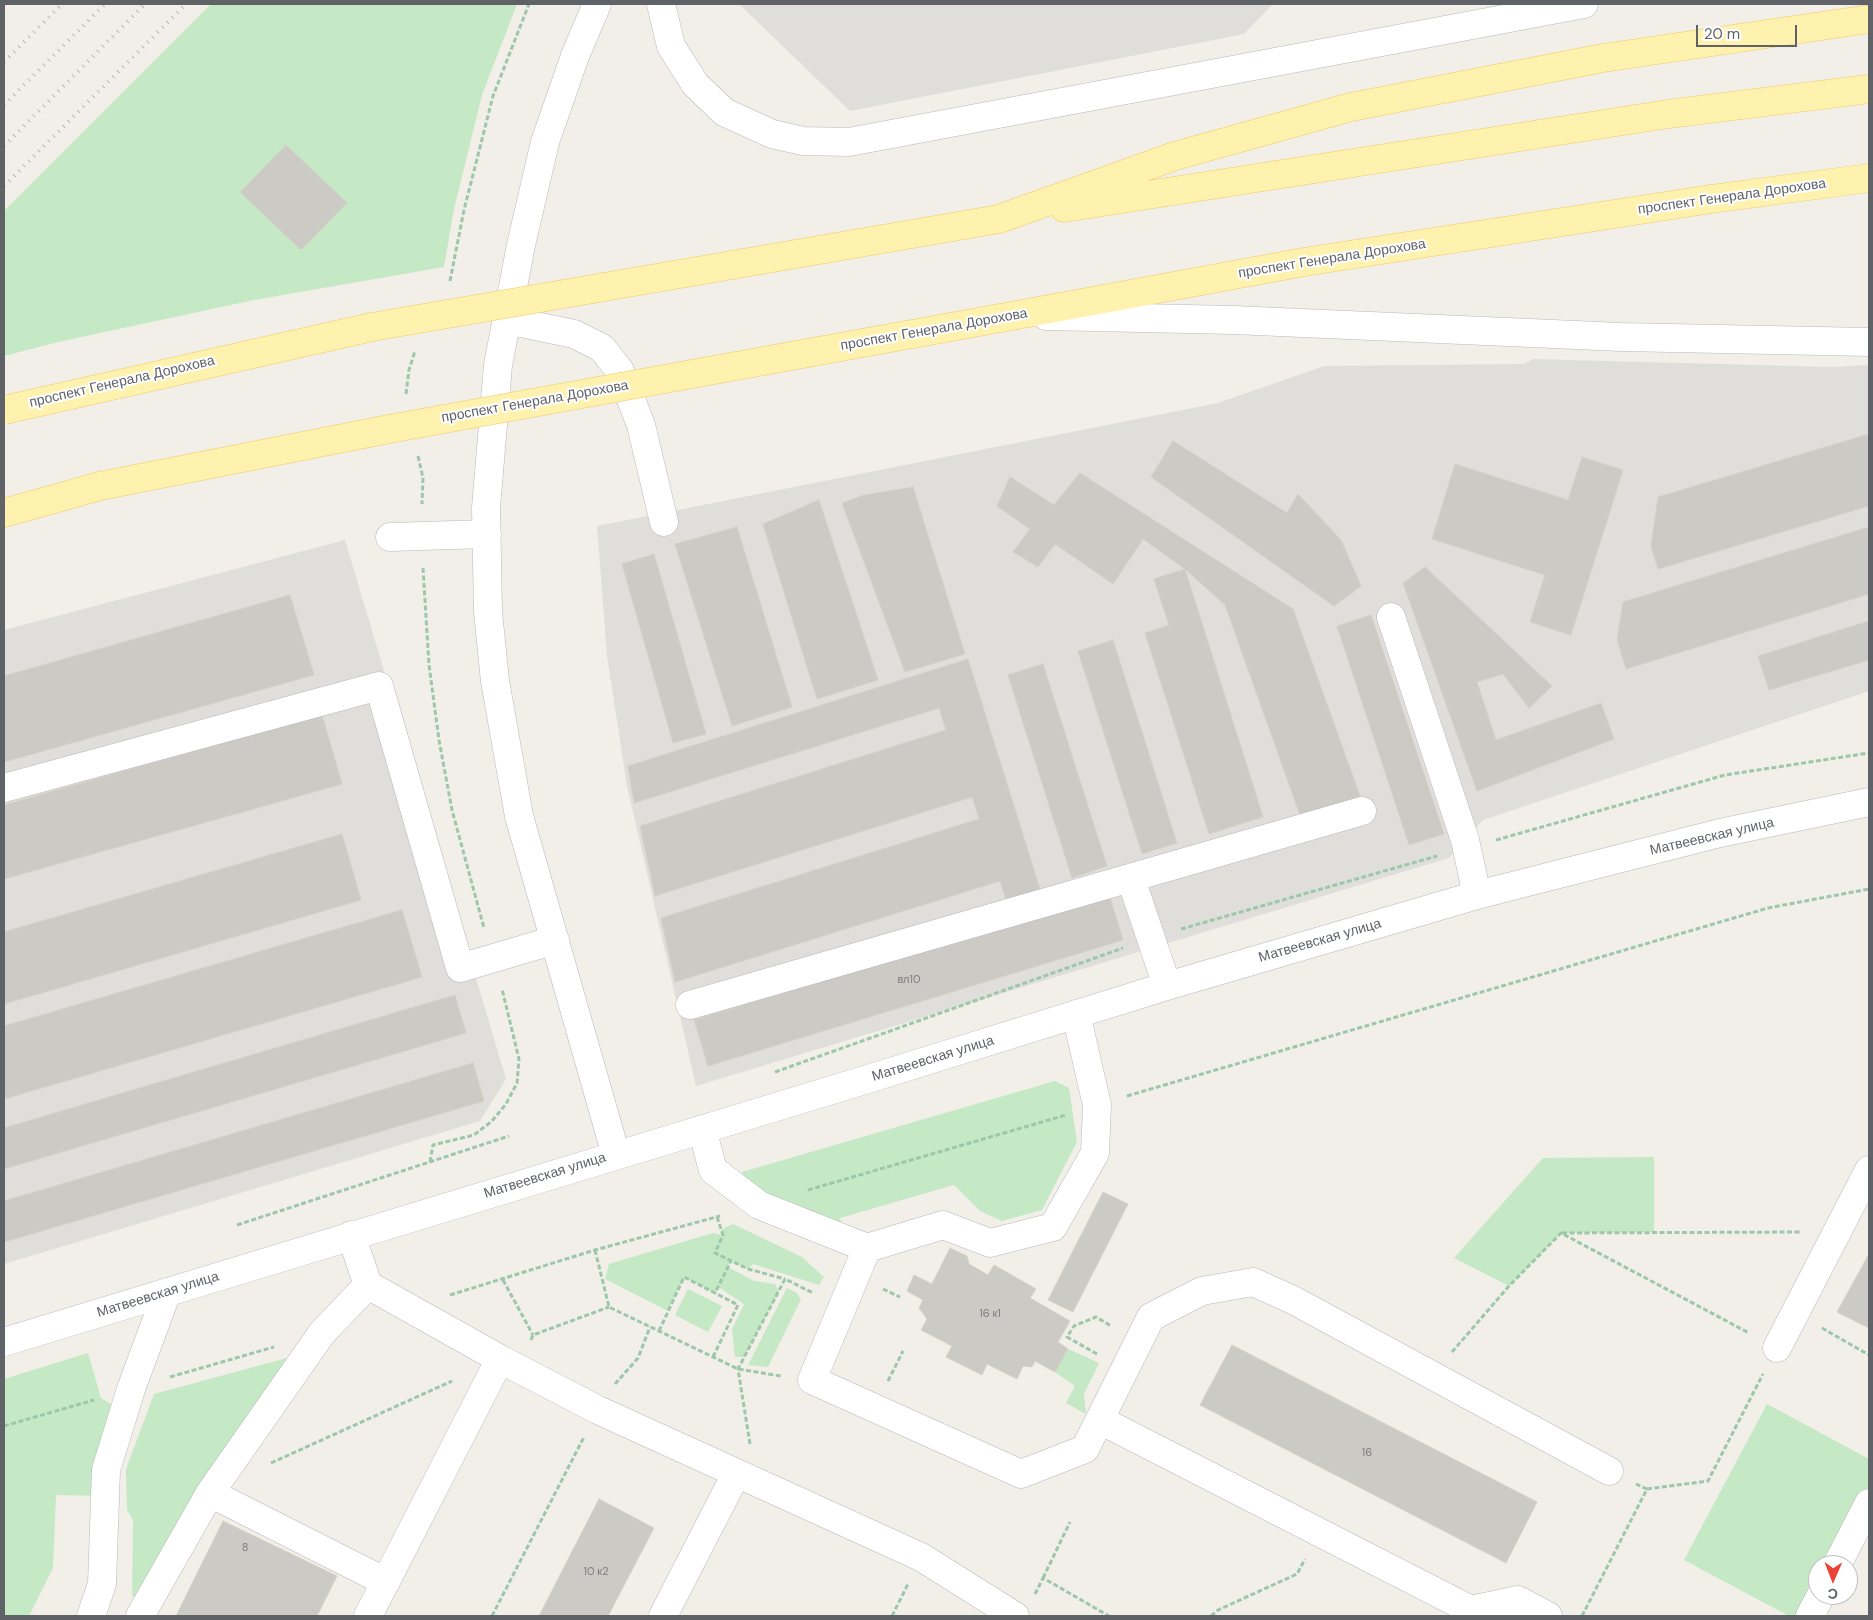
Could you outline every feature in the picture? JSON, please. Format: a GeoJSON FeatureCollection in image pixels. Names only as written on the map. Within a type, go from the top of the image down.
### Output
{"type":"FeatureCollection","features":[{"type":"Feature","properties":{"kind":"main road"},"geometry":{"type":"LineString","coordinates":[[998,219],[1175,156],[1351,107],[1603,58],[1869,20]]}},
{"type":"Feature","properties":{"kind":"main road","name":"проспект Генерала Дорохова"},"geometry":{"type":"LineString","coordinates":[[4,410],[372,327],[998,219],[1668,114],[1869,89]]}},
{"type":"Feature","properties":{"kind":"main road","name":"проспект Генерала Дорохова"},"geometry":{"type":"LineString","coordinates":[[4,513],[100,486],[379,431],[1304,262],[1711,199],[1869,178]]}},
{"type":"Feature","properties":{"kind":"street"},"geometry":{"type":"LineString","coordinates":[[597,4],[575,56],[545,142],[521,245],[498,364],[486,508],[488,612],[494,681],[519,816],[616,1155]]}},
{"type":"Feature","properties":{"kind":"street"},"geometry":{"type":"LineString","coordinates":[[661,4],[671,46],[695,84],[724,112],[772,134],[804,141],[849,142],[1584,4]]}},
{"type":"Feature","properties":{"kind":"street"},"geometry":{"type":"LineString","coordinates":[[1017,315],[1234,320],[1621,337],[1869,342]]}},
{"type":"Feature","properties":{"kind":"street"},"geometry":{"type":"LineString","coordinates":[[507,320],[574,334],[602,348],[620,371],[641,425],[664,522]]}},
{"type":"Feature","properties":{"kind":"street"},"geometry":{"type":"LineString","coordinates":[[390,537],[487,534]]}},
{"type":"Feature","properties":{"kind":"street"},"geometry":{"type":"LineString","coordinates":[[1392,617],[1466,848],[1478,896]]}},
{"type":"Feature","properties":{"kind":"street"},"geometry":{"type":"LineString","coordinates":[[4,788],[379,686],[460,968],[555,940]]}},
{"type":"Feature","properties":{"kind":"street","name":"Матвеевская улица"},"geometry":{"type":"LineString","coordinates":[[4,1342],[1167,986],[1478,896],[1720,833],[1869,802]]}},
{"type":"Feature","properties":{"kind":"street"},"geometry":{"type":"LineString","coordinates":[[690,1005],[1362,811]]}},
{"type":"Feature","properties":{"kind":"street"},"geometry":{"type":"LineString","coordinates":[[1131,879],[1167,986]]}},
{"type":"Feature","properties":{"kind":"street"},"geometry":{"type":"LineString","coordinates":[[702,1129],[713,1170],[759,1205],[867,1248],[942,1226],[990,1243],[1053,1227],[1095,1153],[1097,1105],[1076,1014]]}},
{"type":"Feature","properties":{"kind":"street"},"geometry":{"type":"LineString","coordinates":[[1777,1348],[1869,1170]]}},
{"type":"Feature","properties":{"kind":"street"},"geometry":{"type":"LineString","coordinates":[[351,1235],[368,1285],[509,1364],[598,1410],[921,1557],[1023,1609]]}},
{"type":"Feature","properties":{"kind":"street"},"geometry":{"type":"LineString","coordinates":[[867,1248],[840,1308],[812,1380],[1021,1474],[1084,1449],[1150,1318],[1202,1291],[1253,1282],[1292,1300],[1432,1374],[1609,1471]]}},
{"type":"Feature","properties":{"kind":"street"},"geometry":{"type":"LineString","coordinates":[[140,1616],[210,1493],[322,1333],[368,1285]]}},
{"type":"Feature","properties":{"kind":"street"},"geometry":{"type":"LineString","coordinates":[[91,1616],[102,1584],[106,1470],[131,1389],[167,1292]]}},
{"type":"Feature","properties":{"kind":"street"},"geometry":{"type":"LineString","coordinates":[[368,1616],[509,1364]]}},
{"type":"Feature","properties":{"kind":"street"},"geometry":{"type":"LineString","coordinates":[[1100,1420],[1471,1610],[1518,1600],[1548,1616]]}},
{"type":"Feature","properties":{"kind":"street"},"geometry":{"type":"LineString","coordinates":[[663,1616],[736,1474]]}},
{"type":"Feature","properties":{"kind":"street"},"geometry":{"type":"LineString","coordinates":[[210,1493],[386,1582]]}},
{"type":"Feature","properties":{"kind":"street"},"geometry":{"type":"LineString","coordinates":[[1842,1555],[1869,1502]]}},
{"type":"Feature","properties":{"kind":"path"},"geometry":{"type":"LineString","coordinates":[[768,1074],[1151,938],[1725,775],[1869,753]]}},
{"type":"Feature","properties":{"kind":"path"},"geometry":{"type":"LineString","coordinates":[[410,1307],[503,1280],[595,1250],[759,1205],[1768,908],[1869,889]]}},
{"type":"Feature","properties":{"kind":"path"},"geometry":{"type":"LineString","coordinates":[[238,1225],[509,1136]]}},
{"type":"Feature","properties":{"kind":"path"},"geometry":{"type":"LineString","coordinates":[[717,1217],[723,1235],[715,1253],[748,1269],[786,1279],[840,1308]]}},
{"type":"Feature","properties":{"kind":"path"},"geometry":{"type":"LineString","coordinates":[[1432,1374],[1509,1286],[1561,1234],[1837,1232]]}},
{"type":"Feature","properties":{"kind":"path"},"geometry":{"type":"LineString","coordinates":[[1561,1234],[1777,1348],[1708,1481],[1647,1489],[1609,1471]]}},
{"type":"Feature","properties":{"kind":"path"},"geometry":{"type":"LineString","coordinates":[[595,1250],[609,1308]]}},
{"type":"Feature","properties":{"kind":"path"},"geometry":{"type":"LineString","coordinates":[[715,1293],[731,1261]]}},
{"type":"Feature","properties":{"kind":"path"},"geometry":{"type":"LineString","coordinates":[[658,1331],[684,1277],[738,1305],[713,1358]]}},
{"type":"Feature","properties":{"kind":"path"},"geometry":{"type":"LineString","coordinates":[[736,1474],[750,1444],[738,1369],[786,1279]]}},
{"type":"Feature","properties":{"kind":"path"},"geometry":{"type":"LineString","coordinates":[[503,1280],[533,1335]]}},
{"type":"Feature","properties":{"kind":"path"},"geometry":{"type":"LineString","coordinates":[[883,1281],[880,1288],[900,1297]]}},
{"type":"Feature","properties":{"kind":"path"},"geometry":{"type":"LineString","coordinates":[[509,1364],[533,1335],[609,1308],[738,1369],[812,1380]]}},
{"type":"Feature","properties":{"kind":"path"},"geometry":{"type":"LineString","coordinates":[[1795,1313],[1869,1355]]}},
{"type":"Feature","properties":{"kind":"path"},"geometry":{"type":"LineString","coordinates":[[1100,1356],[1067,1337],[1074,1326],[1096,1317],[1116,1329]]}},
{"type":"Feature","properties":{"kind":"path"},"geometry":{"type":"LineString","coordinates":[[492,1616],[598,1410],[621,1376],[638,1358],[650,1328]]}},
{"type":"Feature","properties":{"kind":"path"},"geometry":{"type":"LineString","coordinates":[[4,1426],[275,1346]]}},
{"type":"Feature","properties":{"kind":"path"},"geometry":{"type":"LineString","coordinates":[[885,1387],[903,1351]]}},
{"type":"Feature","properties":{"kind":"path"},"geometry":{"type":"LineString","coordinates":[[270,1463],[455,1379]]}},
{"type":"Feature","properties":{"kind":"path"},"geometry":{"type":"LineString","coordinates":[[1582,1616],[1647,1489]]}},
{"type":"Feature","properties":{"kind":"path"},"geometry":{"type":"LineString","coordinates":[[1023,1609],[1043,1578],[1070,1522]]}},
{"type":"Feature","properties":{"kind":"path"},"geometry":{"type":"LineString","coordinates":[[1211,1616],[1218,1610],[1297,1574],[1317,1531]]}},
{"type":"Feature","properties":{"kind":"path"},"geometry":{"type":"LineString","coordinates":[[1043,1578],[1109,1616]]}},
{"type":"Feature","properties":{"kind":"shaded area"},"geometry":{"type":"Polygon","coordinates":[[[739,4],[1273,4],[1244,34],[850,111],[739,4]]]}},
{"type":"Feature","properties":{"kind":"shaded area"},"geometry":{"type":"Polygon","coordinates":[[[1533,359],[1831,367],[1869,365],[1869,691],[1483,820],[1449,858],[696,1086],[627,786],[607,656],[597,526],[1218,403],[1324,366],[1524,364],[1533,359]]]}},
{"type":"Feature","properties":{"kind":"shaded area"},"geometry":{"type":"Polygon","coordinates":[[[345,540],[506,1079],[480,1121],[4,1264],[4,630],[345,540]]]}},
{"type":"Feature","properties":{"kind":"green space"},"geometry":{"type":"Polygon","coordinates":[[[211,4],[517,4],[482,95],[454,209],[444,267],[254,300],[58,342],[4,356],[4,211],[211,4]]]}},
{"type":"Feature","properties":{"kind":"green space"},"geometry":{"type":"Polygon","coordinates":[[[1055,1081],[1069,1088],[1077,1142],[1042,1210],[1002,1221],[980,1211],[954,1185],[840,1218],[845,1239],[745,1189],[742,1172],[1055,1081]]]}},
{"type":"Feature","properties":{"kind":"green space"},"geometry":{"type":"Polygon","coordinates":[[[1654,1157],[1654,1232],[1561,1233],[1509,1286],[1454,1258],[1543,1158],[1654,1157]]]}},
{"type":"Feature","properties":{"kind":"green space"},"geometry":{"type":"Polygon","coordinates":[[[733,1224],[802,1257],[824,1277],[819,1285],[753,1264],[748,1269],[731,1261],[728,1267],[754,1281],[775,1284],[779,1292],[744,1357],[735,1357],[732,1329],[744,1304],[718,1287],[715,1293],[684,1277],[668,1311],[605,1279],[609,1264],[713,1233],[722,1235],[721,1230],[733,1224]]]}},
{"type":"Feature","properties":{"kind":"green space"},"geometry":{"type":"Polygon","coordinates":[[[787,1288],[797,1293],[801,1299],[768,1367],[748,1365],[787,1288]]]}},
{"type":"Feature","properties":{"kind":"green space"},"geometry":{"type":"Polygon","coordinates":[[[688,1289],[722,1306],[708,1332],[675,1315],[688,1289]]]}},
{"type":"Feature","properties":{"kind":"green space"},"geometry":{"type":"Polygon","coordinates":[[[1068,1349],[1099,1363],[1084,1394],[1086,1414],[1066,1403],[1075,1386],[1055,1372],[1068,1349]]]}},
{"type":"Feature","properties":{"kind":"green space"},"geometry":{"type":"Polygon","coordinates":[[[309,1352],[144,1608],[132,1595],[133,1520],[127,1510],[126,1469],[154,1394],[309,1352]]]}},
{"type":"Feature","properties":{"kind":"green space"},"geometry":{"type":"Polygon","coordinates":[[[88,1353],[101,1398],[116,1407],[105,1496],[56,1495],[53,1568],[29,1616],[4,1616],[4,1379],[88,1353]]]}},
{"type":"Feature","properties":{"kind":"green space"},"geometry":{"type":"Polygon","coordinates":[[[1767,1404],[1869,1459],[1869,1489],[1834,1555],[1808,1555],[1808,1603],[1801,1616],[1789,1616],[1684,1560],[1767,1404]]]}},
{"type":"Feature","properties":{"kind":"building"},"geometry":{"type":"Polygon","coordinates":[[[286,145],[347,203],[301,250],[240,192],[286,145]]]}},
{"type":"Feature","properties":{"kind":"building"},"geometry":{"type":"Polygon","coordinates":[[[1869,434],[1869,506],[1658,569],[1651,546],[1658,497],[1869,434]]]}},
{"type":"Feature","properties":{"kind":"building"},"geometry":{"type":"Polygon","coordinates":[[[1173,441],[1287,513],[1298,494],[1341,540],[1361,586],[1334,606],[1151,477],[1173,441]]]}},
{"type":"Feature","properties":{"kind":"building"},"geometry":{"type":"Polygon","coordinates":[[[1582,457],[1623,470],[1571,635],[1530,622],[1545,575],[1432,539],[1455,464],[1568,500],[1582,457]]]}},
{"type":"Feature","properties":{"kind":"building"},"geometry":{"type":"Polygon","coordinates":[[[1080,473],[1293,609],[1360,796],[1300,815],[1225,605],[1185,569],[1143,539],[1113,584],[1055,544],[1038,567],[1013,552],[1030,529],[997,506],[1010,477],[1054,505],[1080,473]]]}},
{"type":"Feature","properties":{"kind":"building"},"geometry":{"type":"Polygon","coordinates":[[[913,487],[965,654],[905,672],[842,503],[864,495],[913,487]]]}},
{"type":"Feature","properties":{"kind":"building"},"geometry":{"type":"Polygon","coordinates":[[[819,500],[878,680],[817,699],[763,524],[819,500]]]}},
{"type":"Feature","properties":{"kind":"building"},"geometry":{"type":"Polygon","coordinates":[[[737,527],[792,707],[732,726],[675,544],[737,527]]]}},
{"type":"Feature","properties":{"kind":"building"},"geometry":{"type":"Polygon","coordinates":[[[1869,527],[1869,594],[1626,669],[1617,639],[1623,602],[1869,527]]]}},
{"type":"Feature","properties":{"kind":"building"},"geometry":{"type":"Polygon","coordinates":[[[654,554],[706,734],[673,743],[622,564],[654,554]]]}},
{"type":"Feature","properties":{"kind":"building"},"geometry":{"type":"Polygon","coordinates":[[[1425,567],[1552,686],[1529,708],[1503,674],[1477,682],[1496,740],[1601,703],[1614,739],[1477,791],[1403,583],[1425,567]]]}},
{"type":"Feature","properties":{"kind":"building"},"geometry":{"type":"Polygon","coordinates":[[[1185,569],[1263,817],[1209,834],[1145,633],[1169,625],[1154,579],[1185,569]]]}},
{"type":"Feature","properties":{"kind":"building"},"geometry":{"type":"Polygon","coordinates":[[[290,595],[314,675],[4,762],[4,676],[290,595]]]}},
{"type":"Feature","properties":{"kind":"building"},"geometry":{"type":"Polygon","coordinates":[[[1371,615],[1444,834],[1409,845],[1337,626],[1371,615]]]}},
{"type":"Feature","properties":{"kind":"building"},"geometry":{"type":"Polygon","coordinates":[[[1869,621],[1869,660],[1769,690],[1758,656],[1869,621]]]}},
{"type":"Feature","properties":{"kind":"building"},"geometry":{"type":"Polygon","coordinates":[[[1113,640],[1177,843],[1142,854],[1078,651],[1113,640]]]}},
{"type":"Feature","properties":{"kind":"building"},"geometry":{"type":"Polygon","coordinates":[[[968,659],[1040,889],[1006,900],[1000,881],[675,982],[661,918],[979,819],[972,797],[655,896],[640,826],[946,730],[939,708],[634,803],[628,766],[968,659]]]}},
{"type":"Feature","properties":{"kind":"building"},"geometry":{"type":"Polygon","coordinates":[[[1043,664],[1107,866],[1072,878],[1008,675],[1043,664]]]}},
{"type":"Feature","properties":{"kind":"building"},"geometry":{"type":"Polygon","coordinates":[[[322,715],[342,784],[4,879],[4,805],[322,715]]]}},
{"type":"Feature","properties":{"kind":"building"},"geometry":{"type":"Polygon","coordinates":[[[342,834],[361,900],[4,1004],[4,932],[342,834]]]}},
{"type":"Feature","properties":{"kind":"building"},"geometry":{"type":"Polygon","coordinates":[[[1109,894],[1123,940],[708,1066],[694,1020],[1109,894]]]}},
{"type":"Feature","properties":{"kind":"building"},"geometry":{"type":"Polygon","coordinates":[[[402,910],[422,977],[4,1099],[4,1026],[402,910]]]}},
{"type":"Feature","properties":{"kind":"building"},"geometry":{"type":"Polygon","coordinates":[[[455,995],[466,1033],[4,1169],[4,1128],[455,995]]]}},
{"type":"Feature","properties":{"kind":"building"},"geometry":{"type":"Polygon","coordinates":[[[473,1063],[484,1101],[4,1242],[4,1201],[473,1063]]]}},
{"type":"Feature","properties":{"kind":"building"},"geometry":{"type":"Polygon","coordinates":[[[1103,1192],[1128,1204],[1073,1312],[1048,1300],[1103,1192]]]}},
{"type":"Feature","properties":{"kind":"building"},"geometry":{"type":"Polygon","coordinates":[[[950,1248],[967,1256],[969,1264],[988,1275],[994,1265],[1036,1289],[1030,1298],[1070,1321],[1058,1342],[1068,1349],[1055,1372],[1035,1361],[1032,1367],[1023,1366],[1017,1379],[987,1364],[982,1375],[946,1357],[952,1346],[921,1330],[927,1319],[919,1308],[923,1300],[907,1291],[914,1275],[932,1284],[950,1248]]]}},
{"type":"Feature","properties":{"kind":"building"},"geometry":{"type":"Polygon","coordinates":[[[1869,1254],[1869,1328],[1837,1312],[1869,1254]]]}},
{"type":"Feature","properties":{"kind":"building"},"geometry":{"type":"Polygon","coordinates":[[[1232,1345],[1537,1502],[1506,1563],[1200,1405],[1232,1345]]]}},
{"type":"Feature","properties":{"kind":"building"},"geometry":{"type":"Polygon","coordinates":[[[599,1499],[654,1528],[608,1616],[539,1616],[599,1499]]]}},
{"type":"Feature","properties":{"kind":"building"},"geometry":{"type":"Polygon","coordinates":[[[223,1521],[337,1576],[317,1616],[176,1616],[223,1521]]]}},
{"type":"Feature","properties":{"kind":"railway"},"geometry":{"type":"LineString","coordinates":[[4,62],[62,4]]}},
{"type":"Feature","properties":{"kind":"railway"},"geometry":{"type":"LineString","coordinates":[[4,105],[105,4]]}},
{"type":"Feature","properties":{"kind":"railway"},"geometry":{"type":"LineString","coordinates":[[4,146],[145,4]]}},
{"type":"Feature","properties":{"kind":"railway"},"geometry":{"type":"LineString","coordinates":[[4,186],[186,4]]}}]}
